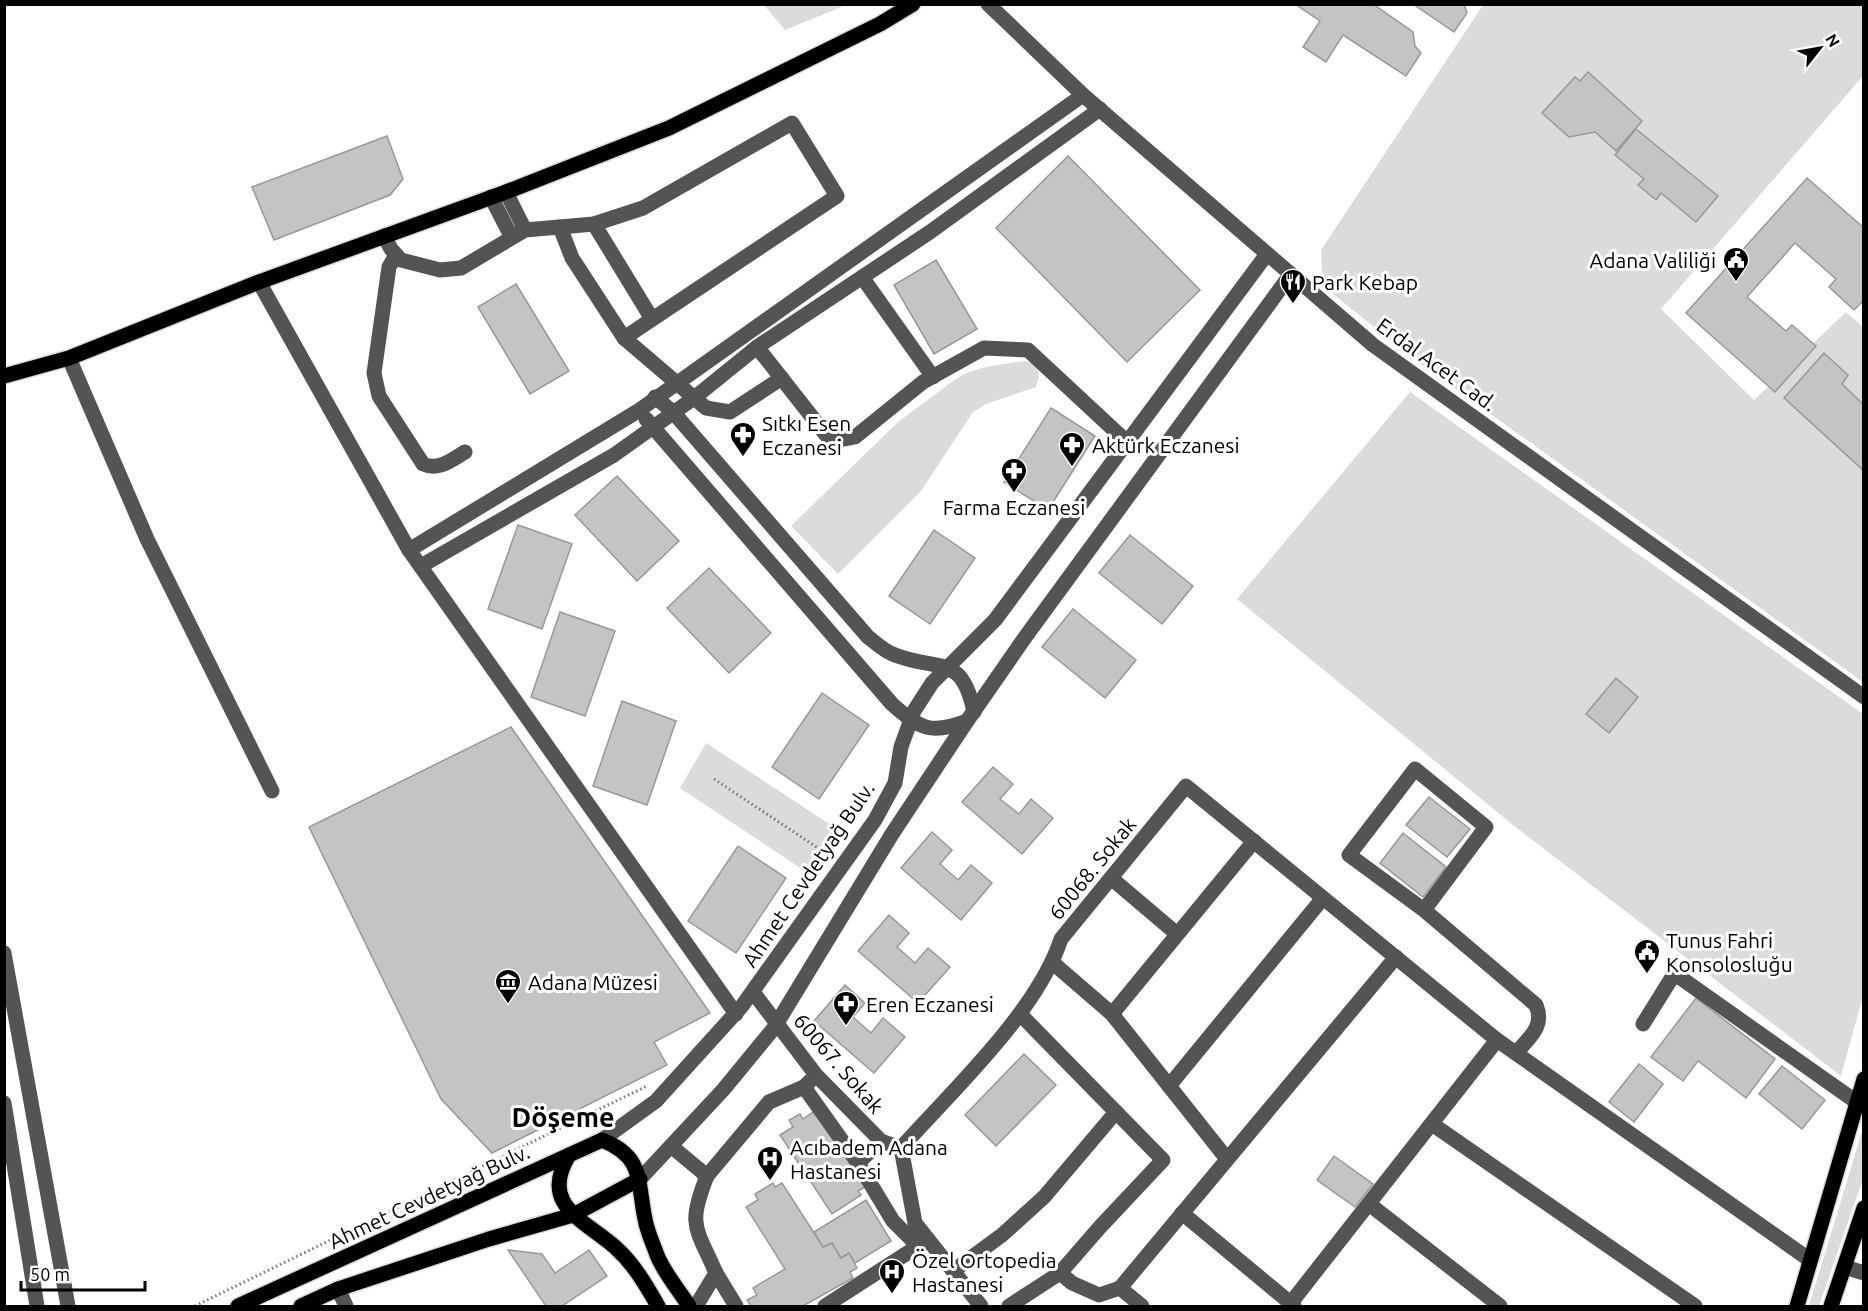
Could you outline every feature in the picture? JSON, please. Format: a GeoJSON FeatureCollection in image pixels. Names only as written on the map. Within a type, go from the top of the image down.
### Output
{"type":"FeatureCollection","features":[{"type":"Feature","properties":{"kind":"main road"},"geometry":{"type":"LineString","coordinates":[[4,376],[69,358],[259,282],[506,192],[669,128],[858,35],[913,4]]}},
{"type":"Feature","properties":{"kind":"main road"},"geometry":{"type":"LineString","coordinates":[[1797,1306],[1858,1103],[1863,1079]]}},
{"type":"Feature","properties":{"kind":"main road"},"geometry":{"type":"LineString","coordinates":[[602,1140],[624,1151],[640,1179],[645,1220],[658,1257],[689,1306]]}},
{"type":"Feature","properties":{"kind":"main road","name":"Ahmet Cevdetyağ Bulv."},"geometry":{"type":"LineString","coordinates":[[238,1306],[602,1140]]}},
{"type":"Feature","properties":{"kind":"main road"},"geometry":{"type":"LineString","coordinates":[[568,1155],[560,1169],[557,1184],[561,1197],[573,1215],[615,1247],[637,1270],[658,1306]]}},
{"type":"Feature","properties":{"kind":"main road"},"geometry":{"type":"LineString","coordinates":[[301,1306],[338,1289],[489,1239],[573,1215],[640,1179]]}},
{"type":"Feature","properties":{"kind":"main road"},"geometry":{"type":"LineString","coordinates":[[1832,1306],[1863,1208]]}},
{"type":"Feature","properties":{"kind":"street","name":"Erdal Acet Cad."},"geometry":{"type":"LineString","coordinates":[[988,4],[1083,95],[1373,345],[1863,697]]}},
{"type":"Feature","properties":{"kind":"street"},"geometry":{"type":"LineString","coordinates":[[409,550],[638,411],[1083,95]]}},
{"type":"Feature","properties":{"kind":"street"},"geometry":{"type":"LineString","coordinates":[[421,566],[614,455],[694,398],[757,347],[862,277],[1100,109]]}},
{"type":"Feature","properties":{"kind":"street"},"geometry":{"type":"LineString","coordinates":[[384,236],[401,260],[430,269],[450,270],[471,264],[511,236],[525,230],[594,224],[643,208],[792,123],[837,196],[624,338]]}},
{"type":"Feature","properties":{"kind":"street"},"geometry":{"type":"LineString","coordinates":[[506,192],[525,230]]}},
{"type":"Feature","properties":{"kind":"street"},"geometry":{"type":"LineString","coordinates":[[491,197],[511,236]]}},
{"type":"Feature","properties":{"kind":"street"},"geometry":{"type":"LineString","coordinates":[[594,224],[652,319]]}},
{"type":"Feature","properties":{"kind":"street"},"geometry":{"type":"LineString","coordinates":[[560,227],[572,258],[624,338],[706,408],[730,412],[782,378]]}},
{"type":"Feature","properties":{"kind":"street","name":"Ahmet Cevdetyağ Bulv."},"geometry":{"type":"LineString","coordinates":[[602,1140],[656,1101],[736,1014],[753,992],[875,820],[895,783],[902,747],[911,720],[932,682],[995,620],[1267,254]]}},
{"type":"Feature","properties":{"kind":"street"},"geometry":{"type":"LineString","coordinates":[[396,255],[389,267],[383,319],[374,361],[379,396],[423,464],[433,467],[443,466],[465,452]]}},
{"type":"Feature","properties":{"kind":"street"},"geometry":{"type":"LineString","coordinates":[[640,1179],[723,1090],[777,1024],[892,834],[971,716],[1026,636],[1291,274]]}},
{"type":"Feature","properties":{"kind":"street"},"geometry":{"type":"LineString","coordinates":[[862,277],[933,377]]}},
{"type":"Feature","properties":{"kind":"street"},"geometry":{"type":"LineString","coordinates":[[259,282],[409,550],[736,1014]]}},
{"type":"Feature","properties":{"kind":"street"},"geometry":{"type":"LineString","coordinates":[[757,347],[827,436],[839,440],[855,437],[933,377],[984,348],[1028,350],[1127,442]]}},
{"type":"Feature","properties":{"kind":"street"},"geometry":{"type":"LineString","coordinates":[[69,358],[147,539],[272,791]]}},
{"type":"Feature","properties":{"kind":"street"},"geometry":{"type":"LineString","coordinates":[[655,397],[673,412],[868,637],[893,655],[922,664],[946,666],[960,676],[970,692],[971,716]]}},
{"type":"Feature","properties":{"kind":"street"},"geometry":{"type":"LineString","coordinates":[[638,411],[654,426],[892,704],[911,720],[927,729],[947,728],[971,716]]}},
{"type":"Feature","properties":{"kind":"street"},"geometry":{"type":"LineString","coordinates":[[1424,910],[1486,827],[1415,769],[1349,855],[1424,910],[1536,1005],[1541,1016],[1538,1028],[1516,1053]]}},
{"type":"Feature","properties":{"kind":"street","name":"60068. Sokak"},"geometry":{"type":"LineString","coordinates":[[901,1148],[1020,1014],[1053,963],[1061,939],[1186,786],[1254,841]]}},
{"type":"Feature","properties":{"kind":"street"},"geometry":{"type":"LineString","coordinates":[[1112,1014],[1254,841],[1497,1040],[1810,1260]]}},
{"type":"Feature","properties":{"kind":"street"},"geometry":{"type":"LineString","coordinates":[[1111,878],[1177,934]]}},
{"type":"Feature","properties":{"kind":"street"},"geometry":{"type":"LineString","coordinates":[[1169,1086],[1323,898]]}},
{"type":"Feature","properties":{"kind":"street"},"geometry":{"type":"LineString","coordinates":[[4,953],[68,1306]]}},
{"type":"Feature","properties":{"kind":"street"},"geometry":{"type":"LineString","coordinates":[[1060,1274],[1072,1283],[1099,1295],[1120,1288],[1396,957]]}},
{"type":"Feature","properties":{"kind":"street"},"geometry":{"type":"LineString","coordinates":[[1053,963],[1112,1014],[1227,1158]]}},
{"type":"Feature","properties":{"kind":"street"},"geometry":{"type":"LineString","coordinates":[[1643,1024],[1671,979],[1678,976],[1858,1103]]}},
{"type":"Feature","properties":{"kind":"street","name":"60067. Sokak"},"geometry":{"type":"LineString","coordinates":[[753,992],[816,1075],[881,1141],[901,1148]]}},
{"type":"Feature","properties":{"kind":"street"},"geometry":{"type":"LineString","coordinates":[[1009,1306],[1060,1274],[1100,1227],[1163,1160],[1020,1014]]}},
{"type":"Feature","properties":{"kind":"street"},"geometry":{"type":"LineString","coordinates":[[1182,1213],[1292,1305],[1497,1040]]}},
{"type":"Feature","properties":{"kind":"street"},"geometry":{"type":"LineString","coordinates":[[736,1306],[716,1273],[694,1223],[695,1206],[706,1176],[769,1102],[804,1087],[816,1075]]}},
{"type":"Feature","properties":{"kind":"street"},"geometry":{"type":"LineString","coordinates":[[804,1087],[858,1163],[893,1221],[923,1243],[953,1271],[981,1306]]}},
{"type":"Feature","properties":{"kind":"street"},"geometry":{"type":"LineString","coordinates":[[4,1103],[37,1306]]}},
{"type":"Feature","properties":{"kind":"street"},"geometry":{"type":"LineString","coordinates":[[953,1271],[1002,1235],[1044,1197],[1116,1112]]}},
{"type":"Feature","properties":{"kind":"street"},"geometry":{"type":"LineString","coordinates":[[1432,1124],[1695,1306]]}},
{"type":"Feature","properties":{"kind":"street"},"geometry":{"type":"LineString","coordinates":[[858,1163],[881,1141]]}},
{"type":"Feature","properties":{"kind":"street"},"geometry":{"type":"LineString","coordinates":[[671,1146],[706,1176]]}},
{"type":"Feature","properties":{"kind":"street"},"geometry":{"type":"LineString","coordinates":[[901,1148],[915,1223],[923,1243]]}},
{"type":"Feature","properties":{"kind":"street"},"geometry":{"type":"LineString","coordinates":[[1369,1204],[1500,1306]]}},
{"type":"Feature","properties":{"kind":"street"},"geometry":{"type":"LineString","coordinates":[[825,1306],[923,1243]]}},
{"type":"Feature","properties":{"kind":"street"},"geometry":{"type":"LineString","coordinates":[[1845,1267],[1863,1273]]}},
{"type":"Feature","properties":{"kind":"street"},"geometry":{"type":"LineString","coordinates":[[696,1306],[716,1273]]}},
{"type":"Feature","properties":{"kind":"street"},"geometry":{"type":"LineString","coordinates":[[1120,1288],[1142,1306]]}},
{"type":"Feature","properties":{"kind":"street"},"geometry":{"type":"LineString","coordinates":[[338,1289],[346,1306]]}},
{"type":"Feature","properties":{"kind":"path"},"geometry":{"type":"LineString","coordinates":[[714,779],[831,857]]}},
{"type":"Feature","properties":{"kind":"path"},"geometry":{"type":"LineString","coordinates":[[195,1306],[655,1082]]}},
{"type":"Feature","properties":{"kind":"shaded area"},"geometry":{"type":"Polygon","coordinates":[[[764,5],[846,5],[785,30],[764,5]]]}},
{"type":"Feature","properties":{"kind":"shaded area"},"geometry":{"type":"Polygon","coordinates":[[[1483,5],[1863,5],[1863,76],[1661,309],[1754,400],[1846,312],[1863,327],[1863,682],[1410,356],[1333,294],[1322,275],[1321,250],[1483,5]]]}},
{"type":"Feature","properties":{"kind":"shaded area"},"geometry":{"type":"Polygon","coordinates":[[[1025,361],[1037,364],[1039,376],[1036,387],[986,404],[973,412],[921,491],[838,574],[791,526],[898,422],[949,384],[966,373],[990,366],[1025,361]]]}},
{"type":"Feature","properties":{"kind":"shaded area"},"geometry":{"type":"Polygon","coordinates":[[[1410,392],[1863,714],[1863,996],[1841,1076],[1513,825],[1237,599],[1410,392]]]}},
{"type":"Feature","properties":{"kind":"shaded area"},"geometry":{"type":"Polygon","coordinates":[[[706,743],[840,831],[813,874],[811,875],[680,788],[706,743]]]}},
{"type":"Feature","properties":{"kind":"shaded area"},"geometry":{"type":"Polygon","coordinates":[[[1863,1128],[1863,1179],[1819,1306],[1809,1306],[1863,1128]]]}},
{"type":"Feature","properties":{"kind":"building"},"geometry":{"type":"Polygon","coordinates":[[[1295,4],[1373,4],[1413,32],[1415,46],[1421,53],[1406,76],[1343,35],[1326,62],[1303,47],[1320,21],[1295,4]]]}},
{"type":"Feature","properties":{"kind":"building"},"geometry":{"type":"Polygon","coordinates":[[[1413,4],[1464,4],[1467,13],[1454,32],[1413,4]]]}},
{"type":"Feature","properties":{"kind":"building"},"geometry":{"type":"Polygon","coordinates":[[[1588,72],[1642,121],[1616,151],[1595,132],[1569,137],[1542,113],[1575,77],[1580,81],[1588,72]]]}},
{"type":"Feature","properties":{"kind":"building"},"geometry":{"type":"Polygon","coordinates":[[[1636,129],[1718,196],[1696,222],[1661,193],[1656,200],[1638,185],[1644,179],[1615,155],[1636,129]]]}},
{"type":"Feature","properties":{"kind":"building"},"geometry":{"type":"Polygon","coordinates":[[[387,136],[403,179],[390,195],[274,240],[252,187],[387,136]]]}},
{"type":"Feature","properties":{"kind":"building"},"geometry":{"type":"Polygon","coordinates":[[[1068,156],[1200,290],[1127,362],[996,228],[1068,156]]]}},
{"type":"Feature","properties":{"kind":"building","name":"Adana Valiliği"},"geometry":{"type":"Polygon","coordinates":[[[1807,178],[1864,228],[1864,300],[1854,310],[1829,287],[1836,279],[1795,243],[1747,297],[1786,331],[1792,325],[1816,346],[1775,392],[1686,313],[1807,178]]]}},
{"type":"Feature","properties":{"kind":"building"},"geometry":{"type":"Polygon","coordinates":[[[936,260],[977,329],[934,354],[894,285],[936,260]]]}},
{"type":"Feature","properties":{"kind":"building"},"geometry":{"type":"Polygon","coordinates":[[[516,284],[569,371],[530,394],[478,307],[516,284]]]}},
{"type":"Feature","properties":{"kind":"building"},"geometry":{"type":"Polygon","coordinates":[[[1824,353],[1848,375],[1842,384],[1864,405],[1864,471],[1784,398],[1824,353]]]}},
{"type":"Feature","properties":{"kind":"building"},"geometry":{"type":"Polygon","coordinates":[[[1051,408],[1095,436],[1048,510],[1004,482],[1051,408]]]}},
{"type":"Feature","properties":{"kind":"building"},"geometry":{"type":"Polygon","coordinates":[[[617,476],[679,541],[637,581],[575,515],[617,476]]]}},
{"type":"Feature","properties":{"kind":"building"},"geometry":{"type":"Polygon","coordinates":[[[518,525],[572,544],[542,629],[488,609],[518,525]]]}},
{"type":"Feature","properties":{"kind":"building"},"geometry":{"type":"Polygon","coordinates":[[[934,530],[975,558],[930,624],[889,596],[934,530]]]}},
{"type":"Feature","properties":{"kind":"building"},"geometry":{"type":"Polygon","coordinates":[[[1130,535],[1193,586],[1162,624],[1099,573],[1130,535]]]}},
{"type":"Feature","properties":{"kind":"building"},"geometry":{"type":"Polygon","coordinates":[[[709,568],[771,633],[729,673],[667,608],[709,568]]]}},
{"type":"Feature","properties":{"kind":"building"},"geometry":{"type":"Polygon","coordinates":[[[1073,609],[1136,660],[1105,698],[1042,647],[1073,609]]]}},
{"type":"Feature","properties":{"kind":"building"},"geometry":{"type":"Polygon","coordinates":[[[560,612],[615,631],[585,716],[531,697],[560,612]]]}},
{"type":"Feature","properties":{"kind":"building"},"geometry":{"type":"Polygon","coordinates":[[[1616,678],[1638,697],[1609,733],[1586,714],[1616,678]]]}},
{"type":"Feature","properties":{"kind":"building"},"geometry":{"type":"Polygon","coordinates":[[[822,693],[869,725],[819,799],[772,767],[822,693]]]}},
{"type":"Feature","properties":{"kind":"building"},"geometry":{"type":"Polygon","coordinates":[[[622,701],[676,721],[647,805],[593,786],[622,701]]]}},
{"type":"Feature","properties":{"kind":"building"},"geometry":{"type":"Polygon","coordinates":[[[511,727],[710,1013],[654,1042],[667,1065],[492,1153],[441,1099],[309,827],[511,727]]]}},
{"type":"Feature","properties":{"kind":"building"},"geometry":{"type":"Polygon","coordinates":[[[993,767],[1013,784],[1000,799],[1019,814],[1031,799],[1053,818],[1022,854],[962,802],[993,767]]]}},
{"type":"Feature","properties":{"kind":"building"},"geometry":{"type":"Polygon","coordinates":[[[1429,797],[1470,829],[1447,857],[1406,825],[1429,797]]]}},
{"type":"Feature","properties":{"kind":"building"},"geometry":{"type":"Polygon","coordinates":[[[932,832],[952,850],[940,864],[958,880],[971,865],[992,883],[961,920],[901,868],[932,832]]]}},
{"type":"Feature","properties":{"kind":"building"},"geometry":{"type":"Polygon","coordinates":[[[1403,833],[1446,867],[1423,897],[1380,863],[1403,833]]]}},
{"type":"Feature","properties":{"kind":"building"},"geometry":{"type":"Polygon","coordinates":[[[738,846],[786,878],[736,953],[688,921],[738,846]]]}},
{"type":"Feature","properties":{"kind":"building"},"geometry":{"type":"Polygon","coordinates":[[[889,915],[909,933],[897,947],[915,963],[928,948],[950,967],[918,1003],[858,951],[889,915]]]}},
{"type":"Feature","properties":{"kind":"building"},"geometry":{"type":"Polygon","coordinates":[[[845,985],[865,1003],[853,1017],[871,1033],[883,1018],[905,1037],[874,1073],[814,1021],[845,985]]]}},
{"type":"Feature","properties":{"kind":"building"},"geometry":{"type":"Polygon","coordinates":[[[1696,998],[1775,1059],[1746,1098],[1698,1061],[1683,1081],[1651,1057],[1696,998]]]}},
{"type":"Feature","properties":{"kind":"building"},"geometry":{"type":"Polygon","coordinates":[[[1024,1054],[1056,1085],[996,1146],[965,1115],[1024,1054]]]}},
{"type":"Feature","properties":{"kind":"building"},"geometry":{"type":"Polygon","coordinates":[[[1639,1064],[1663,1084],[1634,1122],[1609,1102],[1639,1064]]]}},
{"type":"Feature","properties":{"kind":"building"},"geometry":{"type":"Polygon","coordinates":[[[1782,1066],[1825,1100],[1802,1129],[1759,1094],[1782,1066]]]}},
{"type":"Feature","properties":{"kind":"building"},"geometry":{"type":"Polygon","coordinates":[[[816,1110],[865,1187],[858,1191],[861,1195],[832,1214],[780,1135],[793,1127],[789,1120],[800,1114],[803,1119],[816,1110]]]}},
{"type":"Feature","properties":{"kind":"building"},"geometry":{"type":"Polygon","coordinates":[[[1334,1156],[1373,1184],[1355,1207],[1317,1180],[1334,1156]]]}},
{"type":"Feature","properties":{"kind":"building"},"geometry":{"type":"Polygon","coordinates":[[[773,1183],[775,1187],[782,1183],[823,1247],[832,1243],[841,1258],[849,1253],[857,1268],[850,1272],[853,1278],[803,1306],[751,1306],[747,1300],[757,1295],[753,1288],[785,1269],[746,1207],[758,1200],[755,1194],[773,1183]]]}},
{"type":"Feature","properties":{"kind":"building"},"geometry":{"type":"Polygon","coordinates":[[[866,1200],[891,1241],[855,1263],[849,1253],[841,1258],[832,1243],[823,1247],[814,1232],[866,1200]]]}},
{"type":"Feature","properties":{"kind":"building"},"geometry":{"type":"Polygon","coordinates":[[[508,1250],[542,1254],[555,1273],[589,1250],[607,1276],[562,1306],[546,1306],[508,1250]]]}},
{"type":"Feature","properties":{"kind":"place","name":"Adana Valiliği"},"geometry":{"type":"Point","coordinates":[1736,283]}},
{"type":"Feature","properties":{"kind":"place","name":"Park Kebap"},"geometry":{"type":"Point","coordinates":[1293,305]}},
{"type":"Feature","properties":{"kind":"place","name":"Sıtkı Esen Eczanesi"},"geometry":{"type":"Point","coordinates":[743,458]}},
{"type":"Feature","properties":{"kind":"place","name":"Aktürk Eczanesi"},"geometry":{"type":"Point","coordinates":[1072,468]}},
{"type":"Feature","properties":{"kind":"place","name":"Farma Eczanesi"},"geometry":{"type":"Point","coordinates":[1014,494]}},
{"type":"Feature","properties":{"kind":"place","name":"Tunus Fahri Konsolosluğu"},"geometry":{"type":"Point","coordinates":[1647,975]}},
{"type":"Feature","properties":{"kind":"place","name":"Adana Müzesi"},"geometry":{"type":"Point","coordinates":[508,1005]}},
{"type":"Feature","properties":{"kind":"place","name":"Eren Eczanesi"},"geometry":{"type":"Point","coordinates":[846,1027]}},
{"type":"Feature","properties":{"kind":"place","name":"Acıbadem Adana Hastanesi"},"geometry":{"type":"Point","coordinates":[770,1182]}},
{"type":"Feature","properties":{"kind":"place","name":"Özel Ortopedia Hastanesi"},"geometry":{"type":"Point","coordinates":[892,1295]}},
{"type":"Feature","properties":{"kind":"district","name":"Döşeme"},"geometry":{"type":"Point","coordinates":[563,1117]}}]}
